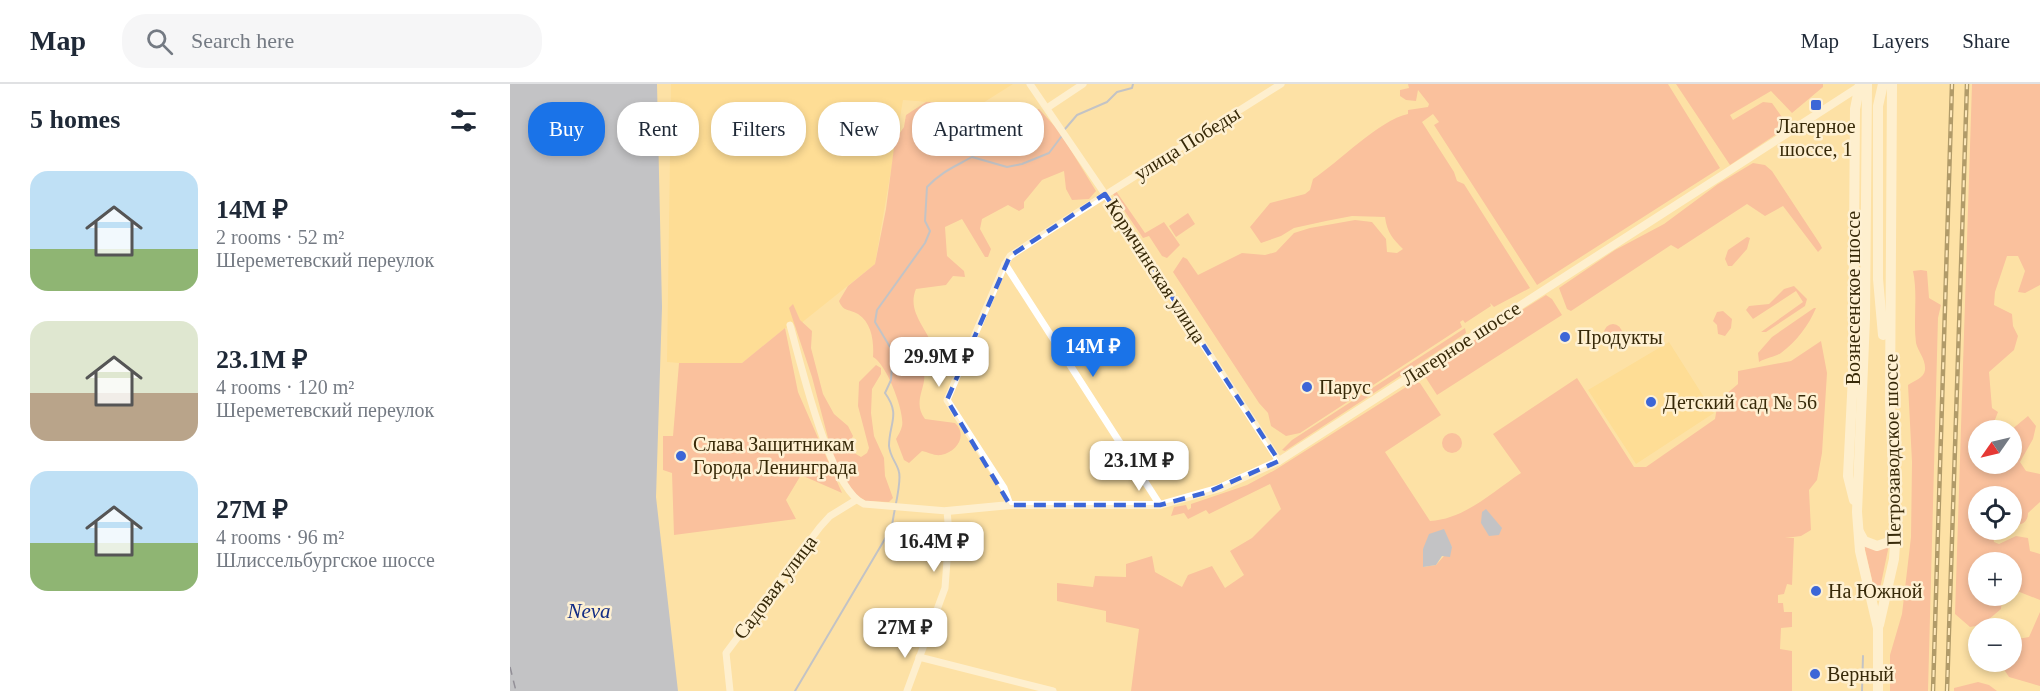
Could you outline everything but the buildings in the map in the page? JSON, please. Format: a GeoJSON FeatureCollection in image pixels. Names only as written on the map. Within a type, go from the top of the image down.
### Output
{"type":"FeatureCollection","features":[{"type":"Feature","properties":{"kind":"main road","name":"Петрозаводское шоссе"},"geometry":{"type":"LineString","coordinates":[[1863,84],[1867,116],[1865,318],[1857,512],[1860,551],[1878,628]]}},
{"type":"Feature","properties":{"kind":"main road","name":"Вознесенское шоссе"},"geometry":{"type":"LineString","coordinates":[[1857,512],[1848,476],[1853,376],[1856,100],[1863,84]]}},
{"type":"Feature","properties":{"kind":"main road","name":"Вознесенское шоссе"},"geometry":{"type":"LineString","coordinates":[[1883,84],[1878,106],[1878,279],[1890,402]]}},
{"type":"Feature","properties":{"kind":"main road","name":"Петрозаводское шоссе"},"geometry":{"type":"LineString","coordinates":[[1878,628],[1894,559],[1896,530],[1890,402],[1892,84]]}},
{"type":"Feature","properties":{"kind":"main road"},"geometry":{"type":"LineString","coordinates":[[1858,529],[1864,541],[1877,546],[1889,542],[1896,530]]}},
{"type":"Feature","properties":{"kind":"main road"},"geometry":{"type":"LineString","coordinates":[[1878,628],[1878,691]]}},
{"type":"Feature","properties":{"kind":"street","name":"Кормчинская улица"},"geometry":{"type":"LineString","coordinates":[[1030,84],[1105,194],[1279,461]]}},
{"type":"Feature","properties":{"kind":"street"},"geometry":{"type":"LineString","coordinates":[[1047,108],[1083,84]]}},
{"type":"Feature","properties":{"kind":"street","name":"улица Победы"},"geometry":{"type":"LineString","coordinates":[[1005,264],[1010,256],[1105,194],[1281,84]]}},
{"type":"Feature","properties":{"kind":"street","name":"Лагерное шоссе"},"geometry":{"type":"LineString","coordinates":[[947,511],[1010,505],[1160,505],[1220,488],[1279,461],[1863,84]]}},
{"type":"Feature","properties":{"kind":"street"},"geometry":{"type":"LineString","coordinates":[[1839,100],[1856,102],[1867,116]]}},
{"type":"Feature","properties":{"kind":"street"},"geometry":{"type":"LineString","coordinates":[[1005,264],[947,400],[1004,488],[1010,505]]}},
{"type":"Feature","properties":{"kind":"street"},"geometry":{"type":"LineString","coordinates":[[1005,264],[1160,505]]}},
{"type":"Feature","properties":{"kind":"street"},"geometry":{"type":"LineString","coordinates":[[790,325],[829,456],[846,488],[856,500],[864,504],[947,511],[949,533],[945,588],[907,691]]}},
{"type":"Feature","properties":{"kind":"street","name":"Садовая улица"},"geometry":{"type":"LineString","coordinates":[[730,691],[726,653],[820,527],[830,516],[856,500]]}},
{"type":"Feature","properties":{"kind":"street"},"geometry":{"type":"LineString","coordinates":[[919,657],[1053,691]]}},
{"type":"Feature","properties":{"kind":"highlighted area"},"geometry":{"type":"Polygon","coordinates":[[[1105,194],[1279,461],[1208,492],[1160,505],[1010,505],[947,400],[1010,256],[1105,194]]]}},
{"type":"Feature","properties":{"kind":"shaded area"},"geometry":{"type":"Polygon","coordinates":[[[671,84],[1013,84],[984,102],[903,100],[900,118],[900,102],[818,102],[818,156],[893,156],[875,264],[800,324],[785,328],[742,363],[667,362],[670,156],[699,156],[699,102],[671,102],[671,84]]]}},
{"type":"Feature","properties":{"kind":"shaded area"},"geometry":{"type":"Polygon","coordinates":[[[1408,84],[1668,84],[1720,168],[1537,285],[1434,125],[1439,122],[1433,114],[1422,122],[1454,172],[1457,181],[1464,184],[1530,288],[1494,307],[1490,303],[1491,306],[1465,323],[1463,320],[1460,322],[1462,327],[1300,433],[1286,436],[1271,426],[1268,413],[1259,403],[1173,272],[1183,257],[1198,275],[1242,253],[1265,255],[1276,252],[1294,233],[1355,220],[1372,222],[1386,239],[1387,252],[1397,253],[1403,249],[1391,235],[1385,217],[1352,216],[1326,221],[1294,228],[1281,236],[1261,243],[1250,227],[1270,203],[1305,194],[1310,190],[1313,179],[1384,124],[1408,114],[1408,110],[1428,107],[1429,104],[1418,90],[1416,101],[1406,100],[1400,96],[1400,90],[1409,88],[1408,84]]]}},
{"type":"Feature","properties":{"kind":"shaded area"},"geometry":{"type":"Polygon","coordinates":[[[1676,84],[1823,84],[1823,87],[1792,113],[1771,91],[1730,115],[1733,120],[1763,102],[1772,103],[1787,124],[1784,129],[1730,165],[1676,84]]]}},
{"type":"Feature","properties":{"kind":"shaded area"},"geometry":{"type":"Polygon","coordinates":[[[1972,84],[2040,84],[2040,285],[2025,293],[2018,292],[2025,271],[2018,256],[2007,256],[1995,292],[1994,305],[2012,314],[2013,326],[2018,336],[2014,350],[1989,372],[1992,408],[1998,412],[1995,420],[1968,420],[1968,474],[2022,474],[2022,465],[2026,471],[2040,474],[2040,502],[2028,513],[2022,523],[2022,486],[1968,486],[1968,540],[1994,540],[1999,544],[2008,540],[2022,540],[2022,537],[2028,538],[2030,551],[2040,554],[2040,600],[2022,593],[2022,552],[1968,552],[1968,606],[2001,606],[2001,609],[1990,618],[1968,618],[1968,625],[1955,614],[1972,84]]]}},
{"type":"Feature","properties":{"kind":"shaded area"},"geometry":{"type":"Polygon","coordinates":[[[912,111],[912,156],[1044,156],[1044,114],[1059,131],[1096,191],[1089,199],[1072,200],[1066,189],[1064,171],[1042,180],[1024,202],[1024,208],[1019,211],[1008,205],[982,219],[980,229],[991,249],[988,257],[985,257],[962,219],[945,227],[947,256],[964,271],[965,277],[953,276],[946,285],[916,289],[914,306],[916,313],[934,351],[931,363],[923,371],[924,382],[920,406],[925,419],[955,423],[961,433],[961,438],[956,447],[947,453],[936,455],[922,451],[909,463],[904,460],[896,439],[902,426],[901,410],[889,378],[873,357],[869,328],[863,318],[845,309],[839,301],[848,286],[875,264],[886,209],[893,156],[900,156],[900,133],[904,127],[906,115],[912,111]]]}},
{"type":"Feature","properties":{"kind":"shaded area"},"geometry":{"type":"Polygon","coordinates":[[[1753,163],[1765,165],[1772,171],[1820,244],[1822,248],[1818,252],[1783,206],[1765,216],[1747,204],[1678,249],[1671,245],[1571,311],[1567,309],[1559,288],[1615,250],[1664,224],[1718,184],[1753,163]]]}},
{"type":"Feature","properties":{"kind":"shaded area"},"geometry":{"type":"Polygon","coordinates":[[[1116,191],[1145,233],[1164,222],[1180,245],[1167,258],[1162,256],[1149,236],[1143,238],[1113,194],[1116,191]]]}},
{"type":"Feature","properties":{"kind":"shaded area"},"geometry":{"type":"Polygon","coordinates":[[[1188,213],[1195,224],[1176,237],[1169,226],[1188,213]]]}},
{"type":"Feature","properties":{"kind":"shaded area"},"geometry":{"type":"Polygon","coordinates":[[[1747,237],[1750,238],[1747,249],[1732,266],[1728,266],[1725,259],[1728,250],[1747,237]]]}},
{"type":"Feature","properties":{"kind":"shaded area"},"geometry":{"type":"Polygon","coordinates":[[[1913,271],[1927,271],[1929,298],[1941,305],[1938,318],[1928,691],[1890,691],[1890,655],[1902,614],[1911,537],[1912,462],[1908,385],[1921,377],[1925,370],[1915,334],[1913,271]]]}},
{"type":"Feature","properties":{"kind":"shaded area"},"geometry":{"type":"Polygon","coordinates":[[[1794,286],[1807,299],[1805,306],[1766,332],[1761,332],[1803,302],[1796,291],[1753,319],[1746,310],[1749,306],[1769,304],[1784,289],[1794,286]]]}},
{"type":"Feature","properties":{"kind":"shaded area"},"geometry":{"type":"Polygon","coordinates":[[[1546,295],[1552,299],[1562,315],[1437,395],[1424,375],[1427,370],[1546,295]]]}},
{"type":"Feature","properties":{"kind":"shaded area"},"geometry":{"type":"Polygon","coordinates":[[[793,304],[800,320],[812,331],[811,348],[823,394],[834,414],[848,426],[853,436],[848,446],[851,451],[861,457],[867,453],[869,448],[858,406],[859,382],[876,365],[881,368],[881,374],[872,389],[871,413],[874,436],[884,458],[885,476],[893,498],[889,502],[866,501],[856,495],[841,474],[833,457],[812,377],[789,308],[793,304]]]}},
{"type":"Feature","properties":{"kind":"shaded area"},"geometry":{"type":"Polygon","coordinates":[[[1816,308],[1810,321],[1787,349],[1759,362],[1758,353],[1772,337],[1816,308]]]}},
{"type":"Feature","properties":{"kind":"shaded area"},"geometry":{"type":"Polygon","coordinates":[[[1723,311],[1732,319],[1731,328],[1725,336],[1718,334],[1717,325],[1713,321],[1717,312],[1723,311]]]}},
{"type":"Feature","properties":{"kind":"shaded area"},"geometry":{"type":"Polygon","coordinates":[[[1613,324],[1619,327],[1622,333],[1619,339],[1613,342],[1607,339],[1604,333],[1607,327],[1613,324]]]}},
{"type":"Feature","properties":{"kind":"shaded area"},"geometry":{"type":"Polygon","coordinates":[[[785,328],[798,392],[842,493],[801,475],[786,500],[796,519],[674,535],[672,473],[663,470],[663,436],[673,436],[679,363],[742,363],[785,328]]]}},
{"type":"Feature","properties":{"kind":"shaded area"},"geometry":{"type":"Polygon","coordinates":[[[1465,328],[1466,333],[1285,451],[1282,450],[1292,440],[1465,328]]]}},
{"type":"Feature","properties":{"kind":"shaded area"},"geometry":{"type":"Polygon","coordinates":[[[1821,341],[1827,373],[1822,453],[1817,480],[1809,490],[1811,530],[1801,536],[1785,538],[1794,538],[1792,585],[1787,584],[1784,594],[1778,595],[1778,603],[1783,603],[1784,612],[1792,612],[1792,627],[1781,628],[1780,649],[1792,651],[1792,691],[1131,691],[1139,629],[1106,622],[1106,611],[1057,601],[1057,583],[1093,587],[1095,576],[1126,577],[1126,564],[1152,556],[1155,572],[1182,587],[1188,575],[1212,566],[1225,588],[1244,575],[1230,551],[1252,538],[1281,509],[1270,484],[1209,514],[1206,510],[1188,519],[1184,513],[1171,516],[1174,507],[1186,505],[1188,510],[1191,504],[1247,485],[1275,470],[1414,382],[1420,383],[1441,415],[1385,452],[1430,521],[1467,510],[1521,473],[1493,434],[1577,378],[1634,467],[1646,467],[1715,419],[1718,401],[1738,384],[1738,371],[1791,361],[1821,341]],[[1446,539],[1423,549],[1423,567],[1436,565],[1452,547],[1446,539]]]}},
{"type":"Feature","properties":{"kind":"shaded area","name":"Детский сад № 56"},"geometry":{"type":"Polygon","coordinates":[[[1669,342],[1714,413],[1636,464],[1588,390],[1669,342]]]}},
{"type":"Feature","properties":{"kind":"shaded area"},"geometry":{"type":"Polygon","coordinates":[[[2028,416],[2036,426],[2033,439],[2022,458],[2022,421],[2028,416]]]}},
{"type":"Feature","properties":{"kind":"shaded area"},"geometry":{"type":"Polygon","coordinates":[[[1452,433],[1459,436],[1462,443],[1459,450],[1452,453],[1445,450],[1442,443],[1445,436],[1452,433]]]}},
{"type":"Feature","properties":{"kind":"shaded area"},"geometry":{"type":"Polygon","coordinates":[[[1864,545],[1889,545],[1878,598],[1876,597],[1864,545]]]}},
{"type":"Feature","properties":{"kind":"shaded area"},"geometry":{"type":"Polygon","coordinates":[[[2040,612],[2040,686],[2009,677],[2006,672],[2022,672],[2022,638],[2029,637],[2040,612]]]}},
{"type":"Feature","properties":{"kind":"shaded area"},"geometry":{"type":"Polygon","coordinates":[[[1978,682],[1989,685],[1997,691],[1954,691],[1954,688],[1978,682]]]}},
{"type":"Feature","properties":{"kind":"water","name":"Neva"},"geometry":{"type":"Polygon","coordinates":[[[510,84],[657,84],[657,102],[617,102],[617,156],[659,156],[662,307],[656,497],[678,691],[510,691],[510,84]]]}},
{"type":"Feature","properties":{"kind":"water"},"geometry":{"type":"Polygon","coordinates":[[[1486,509],[1502,528],[1499,535],[1489,536],[1481,523],[1482,512],[1486,509]]]}},
{"type":"Feature","properties":{"kind":"water"},"geometry":{"type":"Polygon","coordinates":[[[1444,529],[1452,547],[1450,557],[1442,556],[1436,565],[1423,567],[1423,549],[1429,534],[1444,529]]]}},
{"type":"Feature","properties":{"kind":"waterway"},"geometry":{"type":"LineString","coordinates":[[1065,129],[1077,115],[1107,102],[1117,92],[1132,88],[1133,84]]}},
{"type":"Feature","properties":{"kind":"waterway"},"geometry":{"type":"LineString","coordinates":[[795,691],[892,527],[900,477],[889,446],[893,413],[885,393],[891,380],[893,352],[875,322],[877,310],[925,243],[930,231],[925,221],[927,187],[943,174],[972,157],[1007,167],[1022,164],[1049,153],[1061,137]]}},
{"type":"Feature","properties":{"kind":"waterway"},"geometry":{"type":"LineString","coordinates":[[1862,691],[1863,656]]}},
{"type":"Feature","properties":{"kind":"ferry route"},"geometry":{"type":"LineString","coordinates":[[510,667],[516,691]]}},
{"type":"Feature","properties":{"kind":"railway"},"geometry":{"type":"LineString","coordinates":[[1933,691],[1952,84]]}},
{"type":"Feature","properties":{"kind":"railway"},"geometry":{"type":"LineString","coordinates":[[1947,691],[1967,84]]}},
{"type":"Feature","properties":{"kind":"place","name":"Лагерное шоссе, 1"},"geometry":{"type":"Point","coordinates":[1816,105]}},
{"type":"Feature","properties":{"kind":"place","name":"Продукты"},"geometry":{"type":"Point","coordinates":[1565,337]}},
{"type":"Feature","properties":{"kind":"place","name":"Парус"},"geometry":{"type":"Point","coordinates":[1307,387]}},
{"type":"Feature","properties":{"kind":"place","name":"Детский сад № 56"},"geometry":{"type":"Point","coordinates":[1651,402]}},
{"type":"Feature","properties":{"kind":"place","name":"Слава Защитникам Города Ленинграда"},"geometry":{"type":"Point","coordinates":[681,456]}},
{"type":"Feature","properties":{"kind":"place","name":"На Южной"},"geometry":{"type":"Point","coordinates":[1816,591]}},
{"type":"Feature","properties":{"kind":"place","name":"Верный"},"geometry":{"type":"Point","coordinates":[1815,674]}}]}
